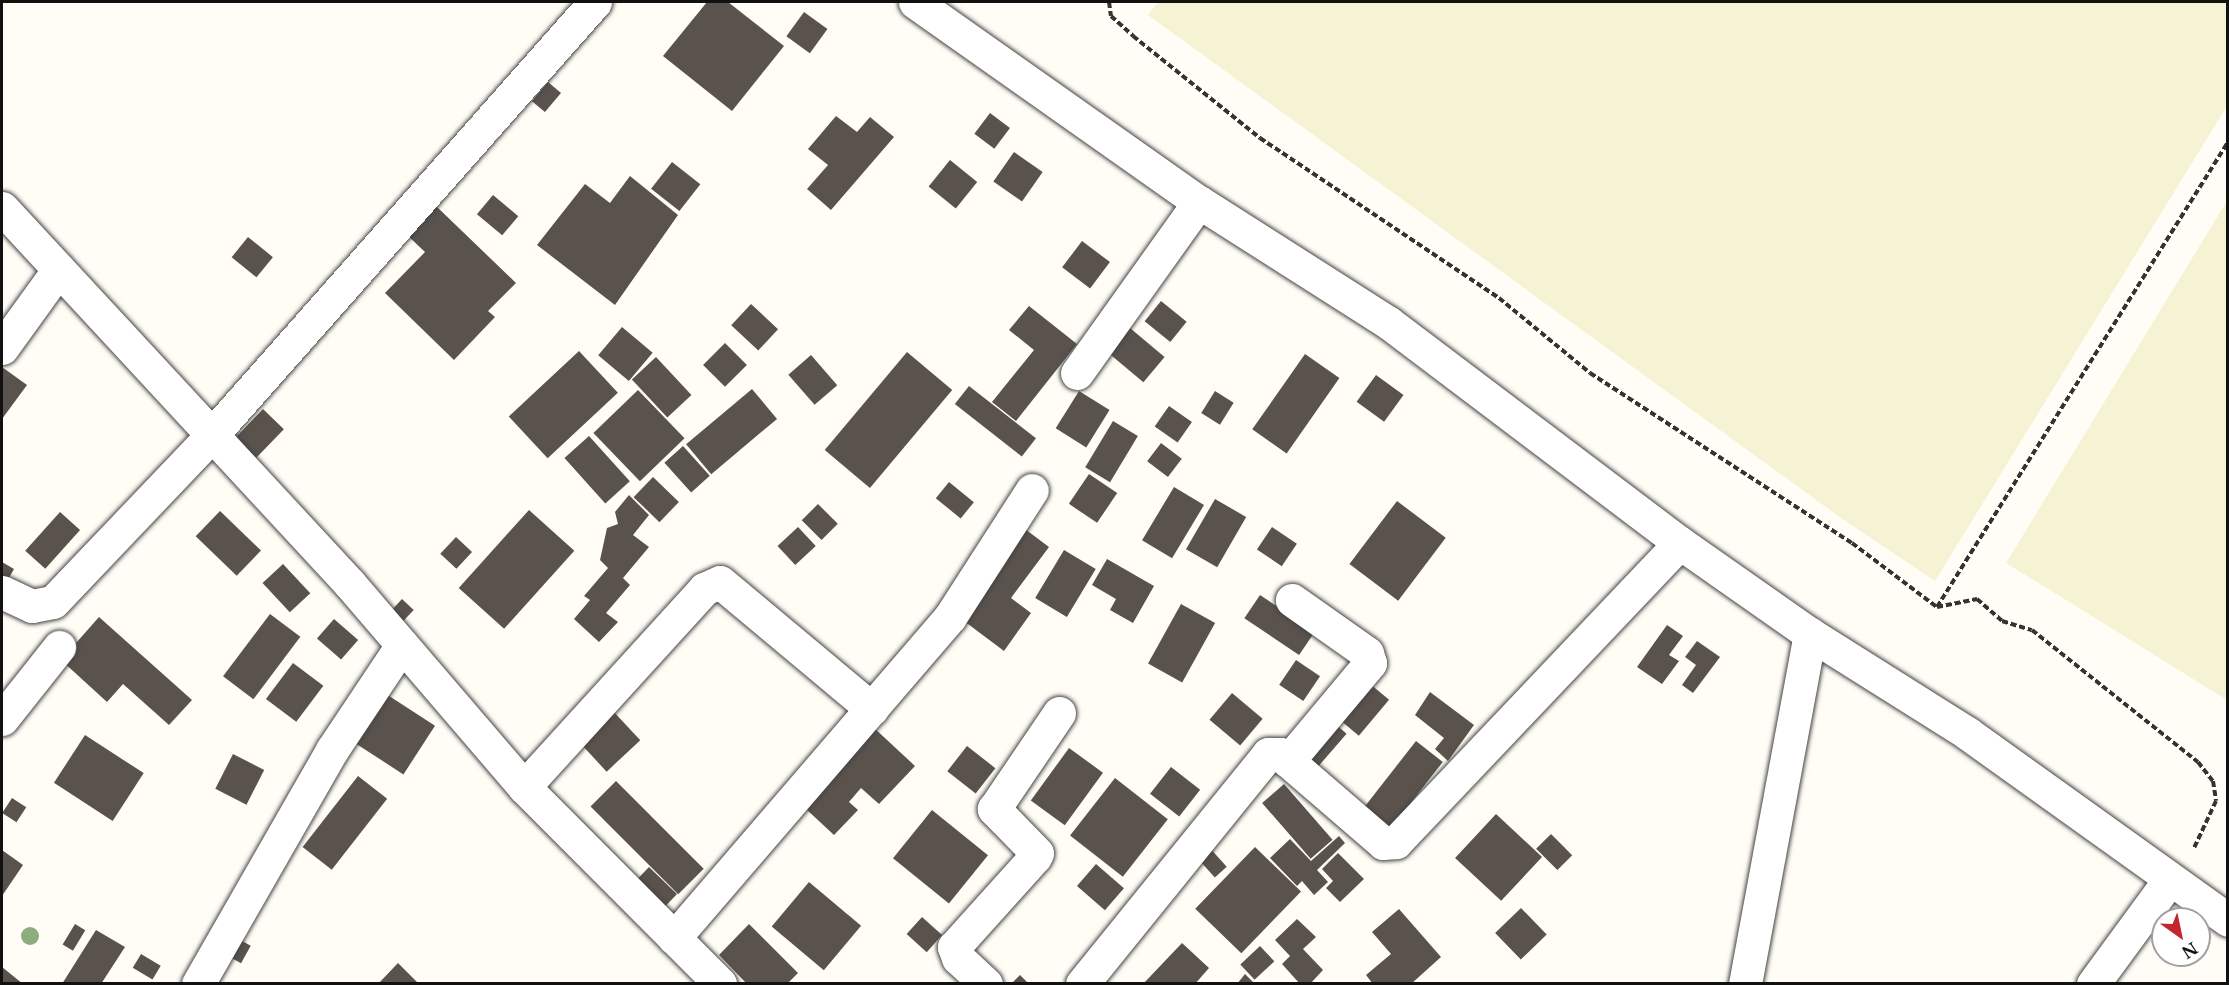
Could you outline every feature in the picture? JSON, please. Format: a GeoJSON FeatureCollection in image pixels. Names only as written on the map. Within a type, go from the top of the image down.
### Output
{"type":"FeatureCollection","features":[{"type":"Feature","properties":{"kind":"street"},"geometry":{"type":"LineString","coordinates":[[2,592],[32,606],[53,602],[210,437],[595,2]]}},
{"type":"Feature","properties":{"kind":"street"},"geometry":{"type":"LineString","coordinates":[[915,2],[1199,202],[1389,323],[1680,543],[1810,634],[1996,753],[2169,880],[2228,920]]}},
{"type":"Feature","properties":{"kind":"street"},"geometry":{"type":"LineString","coordinates":[[1077,374],[1199,202]]}},
{"type":"Feature","properties":{"kind":"street"},"geometry":{"type":"LineString","coordinates":[[2,208],[402,645],[524,787],[720,984]]}},
{"type":"Feature","properties":{"kind":"street"},"geometry":{"type":"LineString","coordinates":[[2,348],[59,269]]}},
{"type":"Feature","properties":{"kind":"street"},"geometry":{"type":"LineString","coordinates":[[674,938],[950,617],[1032,490]]}},
{"type":"Feature","properties":{"kind":"street"},"geometry":{"type":"LineString","coordinates":[[1082,984],[1268,754],[1274,751],[1288,761],[1383,843],[1396,842],[1680,543]]}},
{"type":"Feature","properties":{"kind":"street"},"geometry":{"type":"LineString","coordinates":[[524,787],[704,589],[720,582],[872,709]]}},
{"type":"Feature","properties":{"kind":"street"},"geometry":{"type":"LineString","coordinates":[[1288,761],[1370,663],[1367,653],[1292,600]]}},
{"type":"Feature","properties":{"kind":"street"},"geometry":{"type":"LineString","coordinates":[[1745,984],[1810,634]]}},
{"type":"Feature","properties":{"kind":"street"},"geometry":{"type":"LineString","coordinates":[[198,984],[332,750],[402,645]]}},
{"type":"Feature","properties":{"kind":"street"},"geometry":{"type":"LineString","coordinates":[[2,719],[59,647]]}},
{"type":"Feature","properties":{"kind":"street"},"geometry":{"type":"LineString","coordinates":[[986,984],[958,958],[954,947],[1037,853],[994,809],[1059,713]]}},
{"type":"Feature","properties":{"kind":"street"},"geometry":{"type":"LineString","coordinates":[[2093,984],[2169,880]]}},
{"type":"Feature","properties":{"kind":"path"},"geometry":{"type":"LineString","coordinates":[[1109,2],[1111,16],[1133,36],[1260,138],[1499,298],[1590,373],[1852,543],[1937,607],[1977,599],[2002,621],[2032,630],[2198,762],[2213,781],[2216,801],[2209,824],[2169,880]]}},
{"type":"Feature","properties":{"kind":"path"},"geometry":{"type":"LineString","coordinates":[[1937,607],[2228,142]]}},
{"type":"Feature","properties":{"kind":"shaded area"},"geometry":{"type":"Polygon","coordinates":[[[1158,2],[2227,2],[2227,106],[1935,581],[1841,518],[1148,15],[1158,2]]]}},
{"type":"Feature","properties":{"kind":"shaded area"},"geometry":{"type":"Polygon","coordinates":[[[2227,201],[2227,700],[2006,563],[2227,201]]]}},
{"type":"Feature","properties":{"kind":"building"},"geometry":{"type":"Polygon","coordinates":[[[707,2],[728,2],[784,46],[732,111],[663,56],[707,2]]]}},
{"type":"Feature","properties":{"kind":"building"},"geometry":{"type":"Polygon","coordinates":[[[804,12],[827,29],[810,53],[786,36],[804,12]]]}},
{"type":"Feature","properties":{"kind":"building"},"geometry":{"type":"Polygon","coordinates":[[[548,82],[561,93],[545,112],[532,101],[548,82]]]}},
{"type":"Feature","properties":{"kind":"building"},"geometry":{"type":"Polygon","coordinates":[[[990,113],[1010,128],[994,149],[974,134],[990,113]]]}},
{"type":"Feature","properties":{"kind":"building"},"geometry":{"type":"Polygon","coordinates":[[[836,116],[857,132],[870,117],[894,137],[831,210],[807,189],[828,165],[808,149],[836,116]]]}},
{"type":"Feature","properties":{"kind":"building"},"geometry":{"type":"Polygon","coordinates":[[[1014,152],[1043,172],[1022,202],[993,181],[1014,152]]]}},
{"type":"Feature","properties":{"kind":"building"},"geometry":{"type":"Polygon","coordinates":[[[950,160],[977,182],[956,208],[929,186],[950,160]]]}},
{"type":"Feature","properties":{"kind":"building"},"geometry":{"type":"Polygon","coordinates":[[[672,162],[700,184],[679,211],[651,189],[672,162]]]}},
{"type":"Feature","properties":{"kind":"building"},"geometry":{"type":"Polygon","coordinates":[[[630,176],[678,215],[615,305],[537,245],[585,184],[610,203],[630,176]]]}},
{"type":"Feature","properties":{"kind":"building"},"geometry":{"type":"Polygon","coordinates":[[[493,195],[518,216],[502,235],[477,214],[493,195]]]}},
{"type":"Feature","properties":{"kind":"building"},"geometry":{"type":"Polygon","coordinates":[[[436,206],[516,283],[488,311],[495,317],[454,360],[385,293],[425,252],[407,235],[436,206]]]}},
{"type":"Feature","properties":{"kind":"building"},"geometry":{"type":"Polygon","coordinates":[[[248,237],[273,257],[257,277],[232,257],[248,237]]]}},
{"type":"Feature","properties":{"kind":"building"},"geometry":{"type":"Polygon","coordinates":[[[1082,241],[1110,262],[1090,288],[1062,267],[1082,241]]]}},
{"type":"Feature","properties":{"kind":"building"},"geometry":{"type":"Polygon","coordinates":[[[1161,301],[1187,322],[1170,342],[1145,321],[1161,301]]]}},
{"type":"Feature","properties":{"kind":"building"},"geometry":{"type":"Polygon","coordinates":[[[751,304],[778,329],[758,350],[731,325],[751,304]]]}},
{"type":"Feature","properties":{"kind":"building"},"geometry":{"type":"Polygon","coordinates":[[[1029,306],[1077,344],[1016,421],[992,402],[1034,350],[1009,330],[1029,306]]]}},
{"type":"Feature","properties":{"kind":"building"},"geometry":{"type":"Polygon","coordinates":[[[1124,323],[1165,357],[1143,382],[1103,348],[1124,323]]]}},
{"type":"Feature","properties":{"kind":"building"},"geometry":{"type":"Polygon","coordinates":[[[622,327],[653,353],[629,381],[598,355],[622,327]]]}},
{"type":"Feature","properties":{"kind":"building"},"geometry":{"type":"Polygon","coordinates":[[[725,343],[747,365],[725,387],[703,365],[725,343]]]}},
{"type":"Feature","properties":{"kind":"building"},"geometry":{"type":"Polygon","coordinates":[[[579,351],[618,393],[548,458],[509,416],[579,351]]]}},
{"type":"Feature","properties":{"kind":"building"},"geometry":{"type":"Polygon","coordinates":[[[907,352],[952,390],[870,488],[825,450],[907,352]]]}},
{"type":"Feature","properties":{"kind":"building"},"geometry":{"type":"Polygon","coordinates":[[[1305,354],[1339,378],[1287,453],[1252,429],[1305,354]]]}},
{"type":"Feature","properties":{"kind":"building"},"geometry":{"type":"Polygon","coordinates":[[[811,355],[837,385],[815,405],[788,375],[811,355]]]}},
{"type":"Feature","properties":{"kind":"building"},"geometry":{"type":"Polygon","coordinates":[[[656,357],[691,395],[667,418],[632,380],[656,357]]]}},
{"type":"Feature","properties":{"kind":"building"},"geometry":{"type":"Polygon","coordinates":[[[2,367],[27,385],[2,419],[2,367]]]}},
{"type":"Feature","properties":{"kind":"building"},"geometry":{"type":"Polygon","coordinates":[[[1376,375],[1404,395],[1384,422],[1357,402],[1376,375]]]}},
{"type":"Feature","properties":{"kind":"building"},"geometry":{"type":"Polygon","coordinates":[[[969,386],[1036,438],[1022,456],[955,404],[969,386]]]}},
{"type":"Feature","properties":{"kind":"building"},"geometry":{"type":"Polygon","coordinates":[[[752,389],[777,419],[711,474],[686,444],[752,389]]]}},
{"type":"Feature","properties":{"kind":"building"},"geometry":{"type":"Polygon","coordinates":[[[638,390],[685,438],[640,481],[593,433],[638,390]]]}},
{"type":"Feature","properties":{"kind":"building"},"geometry":{"type":"Polygon","coordinates":[[[1079,391],[1110,410],[1086,447],[1056,428],[1079,391]]]}},
{"type":"Feature","properties":{"kind":"building"},"geometry":{"type":"Polygon","coordinates":[[[1215,391],[1234,403],[1220,425],[1201,413],[1215,391]]]}},
{"type":"Feature","properties":{"kind":"building"},"geometry":{"type":"Polygon","coordinates":[[[1169,406],[1192,422],[1178,443],[1155,426],[1169,406]]]}},
{"type":"Feature","properties":{"kind":"building"},"geometry":{"type":"Polygon","coordinates":[[[263,409],[284,429],[256,458],[235,438],[263,409]]]}},
{"type":"Feature","properties":{"kind":"building"},"geometry":{"type":"Polygon","coordinates":[[[1113,421],[1138,436],[1110,482],[1085,467],[1113,421]]]}},
{"type":"Feature","properties":{"kind":"building"},"geometry":{"type":"Polygon","coordinates":[[[589,436],[630,481],[605,503],[564,458],[589,436]]]}},
{"type":"Feature","properties":{"kind":"building"},"geometry":{"type":"Polygon","coordinates":[[[1161,443],[1182,459],[1168,477],[1147,461],[1161,443]]]}},
{"type":"Feature","properties":{"kind":"building"},"geometry":{"type":"Polygon","coordinates":[[[683,446],[710,476],[691,492],[664,463],[683,446]]]}},
{"type":"Feature","properties":{"kind":"building"},"geometry":{"type":"Polygon","coordinates":[[[1089,474],[1117,493],[1097,523],[1069,504],[1089,474]]]}},
{"type":"Feature","properties":{"kind":"building"},"geometry":{"type":"Polygon","coordinates":[[[653,477],[679,502],[659,522],[634,497],[653,477]]]}},
{"type":"Feature","properties":{"kind":"building"},"geometry":{"type":"Polygon","coordinates":[[[949,482],[974,502],[961,518],[936,498],[949,482]]]}},
{"type":"Feature","properties":{"kind":"building"},"geometry":{"type":"Polygon","coordinates":[[[1174,487],[1204,505],[1172,558],[1142,540],[1174,487]]]}},
{"type":"Feature","properties":{"kind":"building"},"geometry":{"type":"Polygon","coordinates":[[[629,495],[649,515],[633,535],[649,547],[623,578],[630,585],[606,613],[618,622],[599,642],[574,619],[590,600],[584,596],[608,568],[600,560],[607,528],[618,524],[615,512],[629,495]]]}},
{"type":"Feature","properties":{"kind":"building"},"geometry":{"type":"Polygon","coordinates":[[[1215,499],[1246,517],[1217,567],[1186,549],[1215,499]]]}},
{"type":"Feature","properties":{"kind":"building"},"geometry":{"type":"Polygon","coordinates":[[[1397,501],[1446,538],[1398,601],[1349,564],[1397,501]]]}},
{"type":"Feature","properties":{"kind":"building"},"geometry":{"type":"Polygon","coordinates":[[[818,504],[838,524],[822,540],[802,520],[818,504]]]}},
{"type":"Feature","properties":{"kind":"building"},"geometry":{"type":"Polygon","coordinates":[[[529,510],[574,551],[504,629],[459,588],[529,510]]]}},
{"type":"Feature","properties":{"kind":"building"},"geometry":{"type":"Polygon","coordinates":[[[220,511],[261,551],[237,576],[196,536],[220,511]]]}},
{"type":"Feature","properties":{"kind":"building"},"geometry":{"type":"Polygon","coordinates":[[[60,512],[80,530],[45,569],[25,551],[60,512]]]}},
{"type":"Feature","properties":{"kind":"building"},"geometry":{"type":"Polygon","coordinates":[[[1021,526],[1049,547],[1011,598],[1031,613],[1004,651],[956,615],[1021,526]]]}},
{"type":"Feature","properties":{"kind":"building"},"geometry":{"type":"Polygon","coordinates":[[[798,527],[816,546],[795,565],[778,546],[798,527]]]}},
{"type":"Feature","properties":{"kind":"building"},"geometry":{"type":"Polygon","coordinates":[[[1272,527],[1297,544],[1282,566],[1257,549],[1272,527]]]}},
{"type":"Feature","properties":{"kind":"building"},"geometry":{"type":"Polygon","coordinates":[[[456,537],[472,552],[456,569],[440,554],[456,537]]]}},
{"type":"Feature","properties":{"kind":"building"},"geometry":{"type":"Polygon","coordinates":[[[1064,550],[1096,569],[1067,617],[1035,598],[1064,550]]]}},
{"type":"Feature","properties":{"kind":"building"},"geometry":{"type":"Polygon","coordinates":[[[1107,559],[1154,586],[1133,623],[1110,610],[1116,599],[1092,585],[1107,559]]]}},
{"type":"Feature","properties":{"kind":"building"},"geometry":{"type":"Polygon","coordinates":[[[2,562],[14,569],[5,585],[2,583],[2,562]]]}},
{"type":"Feature","properties":{"kind":"building"},"geometry":{"type":"Polygon","coordinates":[[[283,564],[310,593],[290,612],[263,583],[283,564]]]}},
{"type":"Feature","properties":{"kind":"building"},"geometry":{"type":"Polygon","coordinates":[[[1260,595],[1315,632],[1299,655],[1244,618],[1260,595]]]}},
{"type":"Feature","properties":{"kind":"building"},"geometry":{"type":"Polygon","coordinates":[[[402,599],[414,610],[401,623],[390,612],[402,599]]]}},
{"type":"Feature","properties":{"kind":"building"},"geometry":{"type":"Polygon","coordinates":[[[1181,604],[1215,623],[1182,682],[1148,663],[1181,604]]]}},
{"type":"Feature","properties":{"kind":"building"},"geometry":{"type":"Polygon","coordinates":[[[270,614],[300,637],[253,699],[223,676],[270,614]]]}},
{"type":"Feature","properties":{"kind":"building"},"geometry":{"type":"Polygon","coordinates":[[[99,617],[192,700],[169,725],[123,684],[107,702],[61,660],[99,617]]]}},
{"type":"Feature","properties":{"kind":"building"},"geometry":{"type":"Polygon","coordinates":[[[334,619],[358,640],[341,660],[317,639],[334,619]]]}},
{"type":"Feature","properties":{"kind":"building"},"geometry":{"type":"Polygon","coordinates":[[[1667,625],[1683,636],[1669,655],[1679,661],[1662,684],[1637,667],[1667,625]]]}},
{"type":"Feature","properties":{"kind":"building"},"geometry":{"type":"Polygon","coordinates":[[[1697,641],[1720,657],[1693,693],[1682,685],[1696,665],[1685,657],[1697,641]]]}},
{"type":"Feature","properties":{"kind":"building"},"geometry":{"type":"Polygon","coordinates":[[[1296,660],[1320,676],[1303,701],[1279,685],[1296,660]]]}},
{"type":"Feature","properties":{"kind":"building"},"geometry":{"type":"Polygon","coordinates":[[[293,663],[323,686],[296,722],[266,699],[293,663]]]}},
{"type":"Feature","properties":{"kind":"building"},"geometry":{"type":"Polygon","coordinates":[[[1363,678],[1389,700],[1359,736],[1333,714],[1363,678]]]}},
{"type":"Feature","properties":{"kind":"building"},"geometry":{"type":"Polygon","coordinates":[[[383,692],[435,726],[403,774],[351,741],[383,692]]]}},
{"type":"Feature","properties":{"kind":"building"},"geometry":{"type":"Polygon","coordinates":[[[1430,692],[1474,725],[1448,761],[1435,749],[1444,738],[1415,715],[1430,692]]]}},
{"type":"Feature","properties":{"kind":"building"},"geometry":{"type":"Polygon","coordinates":[[[1232,693],[1263,719],[1240,746],[1210,720],[1232,693]]]}},
{"type":"Feature","properties":{"kind":"building"},"geometry":{"type":"Polygon","coordinates":[[[613,711],[640,740],[607,772],[579,742],[613,711]]]}},
{"type":"Feature","properties":{"kind":"building"},"geometry":{"type":"Polygon","coordinates":[[[1333,722],[1347,734],[1315,770],[1302,758],[1333,722]]]}},
{"type":"Feature","properties":{"kind":"building"},"geometry":{"type":"Polygon","coordinates":[[[872,726],[915,766],[879,804],[861,788],[849,802],[858,810],[834,835],[806,809],[830,783],[824,777],[872,726]]]}},
{"type":"Feature","properties":{"kind":"building"},"geometry":{"type":"Polygon","coordinates":[[[85,735],[144,773],[113,821],[54,783],[85,735]]]}},
{"type":"Feature","properties":{"kind":"building"},"geometry":{"type":"Polygon","coordinates":[[[1416,741],[1443,762],[1385,836],[1358,815],[1416,741]]]}},
{"type":"Feature","properties":{"kind":"building"},"geometry":{"type":"Polygon","coordinates":[[[967,746],[995,768],[976,793],[947,771],[967,746]]]}},
{"type":"Feature","properties":{"kind":"building"},"geometry":{"type":"Polygon","coordinates":[[[1069,748],[1103,773],[1065,825],[1031,801],[1069,748]]]}},
{"type":"Feature","properties":{"kind":"building"},"geometry":{"type":"Polygon","coordinates":[[[233,754],[264,770],[246,805],[215,789],[233,754]]]}},
{"type":"Feature","properties":{"kind":"building"},"geometry":{"type":"Polygon","coordinates":[[[1171,767],[1200,790],[1179,817],[1150,794],[1171,767]]]}},
{"type":"Feature","properties":{"kind":"building"},"geometry":{"type":"Polygon","coordinates":[[[358,776],[387,799],[332,870],[303,847],[358,776]]]}},
{"type":"Feature","properties":{"kind":"building"},"geometry":{"type":"Polygon","coordinates":[[[1115,778],[1168,819],[1123,877],[1070,836],[1115,778]]]}},
{"type":"Feature","properties":{"kind":"building"},"geometry":{"type":"Polygon","coordinates":[[[616,781],[704,869],[678,894],[591,806],[616,781]]]}},
{"type":"Feature","properties":{"kind":"building"},"geometry":{"type":"Polygon","coordinates":[[[1284,784],[1333,840],[1311,859],[1262,803],[1284,784]]]}},
{"type":"Feature","properties":{"kind":"building"},"geometry":{"type":"Polygon","coordinates":[[[12,798],[26,807],[16,822],[2,813],[12,798]]]}},
{"type":"Feature","properties":{"kind":"building"},"geometry":{"type":"Polygon","coordinates":[[[932,810],[988,855],[949,903],[893,858],[932,810]]]}},
{"type":"Feature","properties":{"kind":"building"},"geometry":{"type":"Polygon","coordinates":[[[1496,814],[1542,857],[1501,901],[1455,858],[1496,814]]]}},
{"type":"Feature","properties":{"kind":"building"},"geometry":{"type":"Polygon","coordinates":[[[1551,834],[1572,855],[1557,870],[1536,849],[1551,834]]]}},
{"type":"Feature","properties":{"kind":"building"},"geometry":{"type":"Polygon","coordinates":[[[1339,836],[1345,843],[1317,870],[1328,882],[1314,895],[1302,881],[1297,886],[1270,858],[1290,839],[1311,861],[1339,836]]]}},
{"type":"Feature","properties":{"kind":"building"},"geometry":{"type":"Polygon","coordinates":[[[1208,846],[1227,867],[1215,878],[1196,857],[1208,846]]]}},
{"type":"Feature","properties":{"kind":"building"},"geometry":{"type":"Polygon","coordinates":[[[1255,847],[1301,891],[1241,953],[1195,909],[1255,847]]]}},
{"type":"Feature","properties":{"kind":"building"},"geometry":{"type":"Polygon","coordinates":[[[2,850],[23,865],[2,896],[2,850]]]}},
{"type":"Feature","properties":{"kind":"building"},"geometry":{"type":"Polygon","coordinates":[[[1338,853],[1364,879],[1340,902],[1326,888],[1333,881],[1322,869],[1338,853]]]}},
{"type":"Feature","properties":{"kind":"building"},"geometry":{"type":"Polygon","coordinates":[[[1096,864],[1124,888],[1105,910],[1077,886],[1096,864]]]}},
{"type":"Feature","properties":{"kind":"building"},"geometry":{"type":"Polygon","coordinates":[[[649,867],[677,894],[664,908],[636,881],[649,867]]]}},
{"type":"Feature","properties":{"kind":"building"},"geometry":{"type":"Polygon","coordinates":[[[809,882],[861,926],[824,970],[772,926],[809,882]]]}},
{"type":"Feature","properties":{"kind":"building"},"geometry":{"type":"Polygon","coordinates":[[[1521,908],[1547,935],[1521,960],[1495,933],[1521,908]]]}},
{"type":"Feature","properties":{"kind":"building"},"geometry":{"type":"Polygon","coordinates":[[[1399,909],[1441,957],[1411,984],[1373,984],[1366,975],[1391,954],[1372,932],[1399,909]]]}},
{"type":"Feature","properties":{"kind":"building"},"geometry":{"type":"Polygon","coordinates":[[[922,917],[942,935],[927,952],[907,934],[922,917]]]}},
{"type":"Feature","properties":{"kind":"building"},"geometry":{"type":"Polygon","coordinates":[[[1297,919],[1316,937],[1303,949],[1323,970],[1310,984],[1300,984],[1282,964],[1290,956],[1275,940],[1297,919]]]}},
{"type":"Feature","properties":{"kind":"building"},"geometry":{"type":"Polygon","coordinates":[[[75,924],[85,930],[73,951],[63,945],[75,924]]]}},
{"type":"Feature","properties":{"kind":"building"},"geometry":{"type":"Polygon","coordinates":[[[749,924],[798,973],[787,984],[747,984],[719,955],[749,924]]]}},
{"type":"Feature","properties":{"kind":"building"},"geometry":{"type":"Polygon","coordinates":[[[96,930],[125,947],[101,984],[62,984],[96,930]]]}},
{"type":"Feature","properties":{"kind":"building"},"geometry":{"type":"Polygon","coordinates":[[[235,937],[251,946],[241,963],[225,954],[235,937]]]}},
{"type":"Feature","properties":{"kind":"building"},"geometry":{"type":"Polygon","coordinates":[[[1182,943],[1209,968],[1195,984],[1143,984],[1182,943]]]}},
{"type":"Feature","properties":{"kind":"building"},"geometry":{"type":"Polygon","coordinates":[[[1260,946],[1274,961],[1255,980],[1240,964],[1260,946]]]}},
{"type":"Feature","properties":{"kind":"building"},"geometry":{"type":"Polygon","coordinates":[[[141,954],[161,966],[152,980],[133,968],[141,954]]]}},
{"type":"Feature","properties":{"kind":"building"},"geometry":{"type":"Polygon","coordinates":[[[398,963],[419,984],[378,984],[398,963]]]}},
{"type":"Feature","properties":{"kind":"building"},"geometry":{"type":"Polygon","coordinates":[[[2,967],[23,984],[2,984],[2,967]]]}},
{"type":"Feature","properties":{"kind":"building"},"geometry":{"type":"Polygon","coordinates":[[[1245,974],[1255,984],[1237,984],[1245,974]]]}},
{"type":"Feature","properties":{"kind":"building"},"geometry":{"type":"Polygon","coordinates":[[[1020,975],[1029,984],[1011,984],[1020,975]]]}}]}
